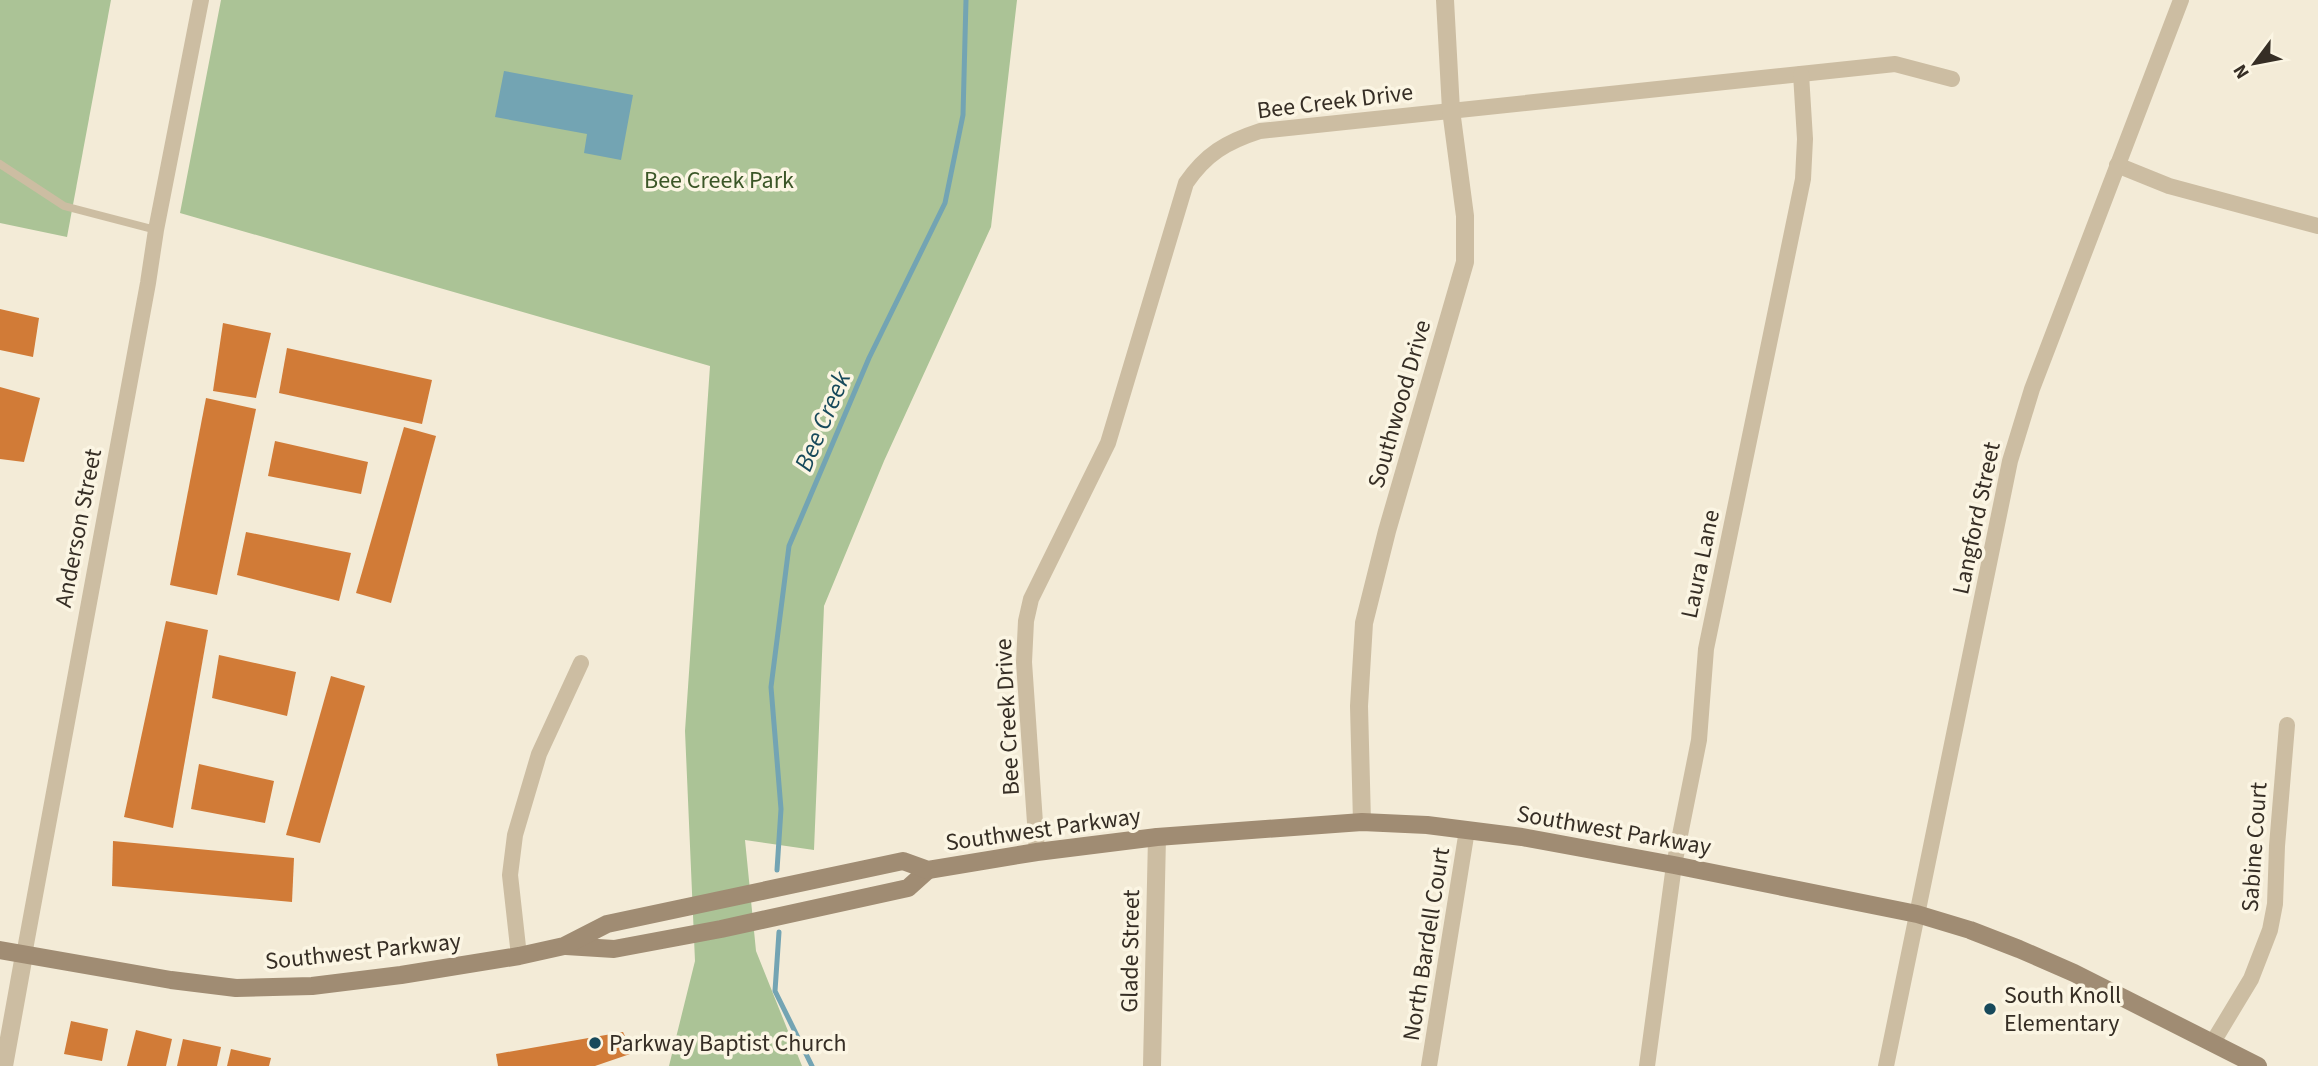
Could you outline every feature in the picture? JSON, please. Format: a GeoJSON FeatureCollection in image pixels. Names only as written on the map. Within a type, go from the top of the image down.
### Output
{"type":"FeatureCollection","features":[{"type":"Feature","properties":{"kind":"main road","name":"Southwest Parkway"},"geometry":{"type":"LineString","coordinates":[[0,950],[171,980],[236,988],[312,986],[519,956],[564,946],[607,924],[889,864],[903,862],[928,870],[1037,852],[1157,837],[1362,822],[1427,825],[1522,837],[1917,914],[2020,949],[2213,1041],[2258,1066]]}},
{"type":"Feature","properties":{"kind":"main road","name":"Southwest Parkway"},"geometry":{"type":"LineString","coordinates":[[564,946],[614,949],[721,929],[908,888],[928,870]]}},
{"type":"Feature","properties":{"kind":"street","name":"Anderson Street"},"geometry":{"type":"LineString","coordinates":[[4,1066],[156,230],[201,0]]}},
{"type":"Feature","properties":{"kind":"street","name":"Southwood Drive"},"geometry":{"type":"LineString","coordinates":[[1362,822],[1359,706],[1364,623],[1387,531],[1465,261],[1465,216],[1451,110],[1445,0]]}},
{"type":"Feature","properties":{"kind":"street","name":"Langford Street"},"geometry":{"type":"LineString","coordinates":[[1886,1066],[2010,461],[2032,389],[2180,0]]}},
{"type":"Feature","properties":{"kind":"street","name":"Bee Creek Drive"},"geometry":{"type":"LineString","coordinates":[[1037,852],[1024,662],[1028,610],[1108,443],[1186,183],[1197,166],[1212,153],[1233,140],[1260,131],[1895,64],[1952,79]]}},
{"type":"Feature","properties":{"kind":"street","name":"Laura Lane"},"geometry":{"type":"LineString","coordinates":[[1647,1066],[1674,865],[1699,740],[1706,649],[1803,179],[1805,139],[1801,74]]}},
{"type":"Feature","properties":{"kind":"street"},"geometry":{"type":"LineString","coordinates":[[2117,165],[2169,186],[2318,226]]}},
{"type":"Feature","properties":{"kind":"street"},"geometry":{"type":"LineString","coordinates":[[519,956],[510,875],[515,835],[539,754],[581,663]]}},
{"type":"Feature","properties":{"kind":"street","name":"Sabine Court"},"geometry":{"type":"LineString","coordinates":[[2213,1041],[2252,979],[2270,930],[2275,904],[2287,725]]}},
{"type":"Feature","properties":{"kind":"street","name":"North Bardell Court"},"geometry":{"type":"LineString","coordinates":[[1429,1066],[1467,830]]}},
{"type":"Feature","properties":{"kind":"street","name":"Glade Street"},"geometry":{"type":"LineString","coordinates":[[1152,1066],[1157,837]]}},
{"type":"Feature","properties":{"kind":"lane"},"geometry":{"type":"LineString","coordinates":[[0,164],[64,206],[156,230]]}},
{"type":"Feature","properties":{"kind":"green space"},"geometry":{"type":"Polygon","coordinates":[[[0,0],[111,0],[67,237],[0,223],[0,0]]]}},
{"type":"Feature","properties":{"kind":"green space","name":"Bee Creek Park"},"geometry":{"type":"Polygon","coordinates":[[[221,0],[1017,0],[991,227],[884,461],[824,606],[814,850],[745,840],[756,951],[802,1066],[669,1066],[695,961],[685,731],[710,366],[180,213],[221,0]]]}},
{"type":"Feature","properties":{"kind":"water"},"geometry":{"type":"Polygon","coordinates":[[[504,71],[633,95],[621,160],[584,153],[587,134],[495,117],[504,71]]]}},
{"type":"Feature","properties":{"kind":"building"},"geometry":{"type":"Polygon","coordinates":[[[0,309],[39,318],[33,357],[0,350],[0,309]]]}},
{"type":"Feature","properties":{"kind":"building"},"geometry":{"type":"Polygon","coordinates":[[[223,323],[271,333],[256,398],[213,391],[223,323]]]}},
{"type":"Feature","properties":{"kind":"building"},"geometry":{"type":"Polygon","coordinates":[[[287,348],[432,380],[422,424],[279,393],[287,348]]]}},
{"type":"Feature","properties":{"kind":"building"},"geometry":{"type":"Polygon","coordinates":[[[0,387],[40,398],[24,462],[0,459],[0,387]]]}},
{"type":"Feature","properties":{"kind":"building"},"geometry":{"type":"Polygon","coordinates":[[[206,398],[256,409],[217,595],[170,585],[206,398]]]}},
{"type":"Feature","properties":{"kind":"building"},"geometry":{"type":"Polygon","coordinates":[[[404,427],[436,436],[391,603],[356,593],[404,427]]]}},
{"type":"Feature","properties":{"kind":"building"},"geometry":{"type":"Polygon","coordinates":[[[275,441],[368,462],[361,494],[268,476],[275,441]]]}},
{"type":"Feature","properties":{"kind":"building"},"geometry":{"type":"Polygon","coordinates":[[[246,532],[351,553],[339,601],[237,575],[246,532]]]}},
{"type":"Feature","properties":{"kind":"building"},"geometry":{"type":"Polygon","coordinates":[[[166,621],[208,630],[173,828],[124,817],[166,621]]]}},
{"type":"Feature","properties":{"kind":"building"},"geometry":{"type":"Polygon","coordinates":[[[219,655],[296,672],[287,716],[212,698],[219,655]]]}},
{"type":"Feature","properties":{"kind":"building"},"geometry":{"type":"Polygon","coordinates":[[[331,676],[365,686],[320,843],[286,835],[331,676]]]}},
{"type":"Feature","properties":{"kind":"building"},"geometry":{"type":"Polygon","coordinates":[[[199,764],[274,781],[265,823],[191,809],[199,764]]]}},
{"type":"Feature","properties":{"kind":"building"},"geometry":{"type":"Polygon","coordinates":[[[113,841],[294,858],[292,902],[112,886],[113,841]]]}},
{"type":"Feature","properties":{"kind":"building"},"geometry":{"type":"Polygon","coordinates":[[[71,1021],[108,1029],[102,1061],[64,1054],[71,1021]]]}},
{"type":"Feature","properties":{"kind":"building"},"geometry":{"type":"Polygon","coordinates":[[[136,1030],[172,1039],[166,1066],[127,1066],[136,1030]]]}},
{"type":"Feature","properties":{"kind":"building","name":"Parkway Baptist Church"},"geometry":{"type":"Polygon","coordinates":[[[623,1032],[633,1053],[595,1066],[498,1066],[496,1054],[623,1032]]]}},
{"type":"Feature","properties":{"kind":"building"},"geometry":{"type":"Polygon","coordinates":[[[183,1039],[221,1047],[217,1066],[177,1066],[183,1039]]]}},
{"type":"Feature","properties":{"kind":"building"},"geometry":{"type":"Polygon","coordinates":[[[231,1049],[271,1058],[269,1066],[227,1066],[231,1049]]]}},
{"type":"Feature","properties":{"kind":"waterway","name":"Bee Creek"},"geometry":{"type":"LineString","coordinates":[[777,870],[781,809],[771,687],[789,546],[869,358],[945,203],[963,115],[966,0]]}},
{"type":"Feature","properties":{"kind":"waterway","name":"Bee Creek"},"geometry":{"type":"LineString","coordinates":[[779,932],[775,991],[812,1066]]}},
{"type":"Feature","properties":{"kind":"place","name":"South Knoll Elementary"},"geometry":{"type":"Point","coordinates":[1990,1009]}},
{"type":"Feature","properties":{"kind":"place","name":"Parkway Baptist Church"},"geometry":{"type":"Point","coordinates":[595,1043]}}]}
